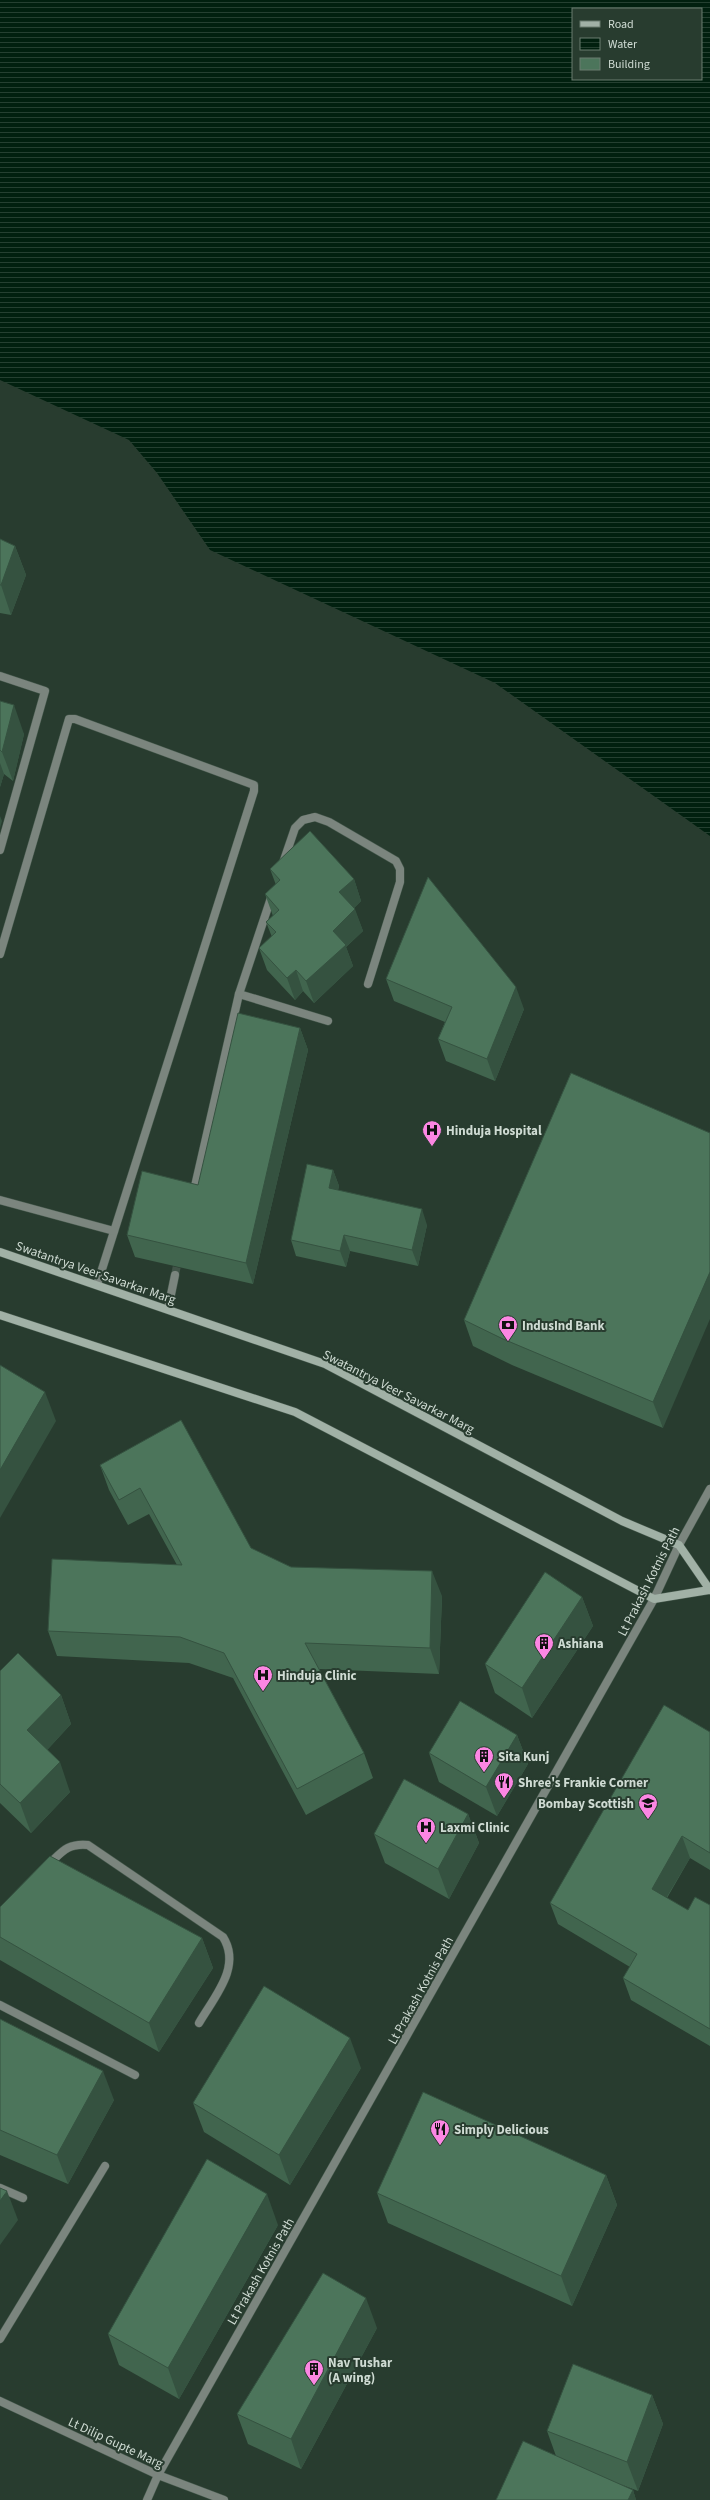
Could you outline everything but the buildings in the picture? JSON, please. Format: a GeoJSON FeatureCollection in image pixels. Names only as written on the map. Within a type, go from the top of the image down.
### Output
{"type":"FeatureCollection","features":[{"type":"Feature","properties":{"kind":"main road","name":"Swatantrya Veer Savarkar Marg"},"geometry":{"type":"LineString","coordinates":[[0,1252],[325,1364],[622,1520],[679,1546]]}},
{"type":"Feature","properties":{"kind":"main road"},"geometry":{"type":"LineString","coordinates":[[0,1315],[295,1412],[654,1599],[710,1590],[679,1546]]}},
{"type":"Feature","properties":{"kind":"street"},"geometry":{"type":"LineString","coordinates":[[0,676],[45,691],[0,850]]}},
{"type":"Feature","properties":{"kind":"street"},"geometry":{"type":"LineString","coordinates":[[0,954],[69,719],[75,719],[254,785],[254,791],[97,1285]]}},
{"type":"Feature","properties":{"kind":"street"},"geometry":{"type":"LineString","coordinates":[[279,873],[295,828],[303,820],[315,817],[329,822],[396,861],[400,870],[400,882],[368,984]]}},
{"type":"Feature","properties":{"kind":"street"},"geometry":{"type":"LineString","coordinates":[[193,1195],[239,994],[274,888]]}},
{"type":"Feature","properties":{"kind":"street"},"geometry":{"type":"LineString","coordinates":[[239,994],[328,1021]]}},
{"type":"Feature","properties":{"kind":"street"},"geometry":{"type":"LineString","coordinates":[[0,1200],[114,1231]]}},
{"type":"Feature","properties":{"kind":"street"},"geometry":{"type":"LineString","coordinates":[[168,1309],[175,1275]]}},
{"type":"Feature","properties":{"kind":"street","name":"Lt Prakash Kotnis Path"},"geometry":{"type":"LineString","coordinates":[[148,2500],[158,2475],[654,1599],[679,1546],[710,1489]]}},
{"type":"Feature","properties":{"kind":"street"},"geometry":{"type":"LineString","coordinates":[[44,1869],[66,1848],[75,1844],[88,1845],[223,1937],[228,1946],[231,1957],[229,1970],[199,2023]]}},
{"type":"Feature","properties":{"kind":"street"},"geometry":{"type":"LineString","coordinates":[[0,2005],[135,2075]]}},
{"type":"Feature","properties":{"kind":"street"},"geometry":{"type":"LineString","coordinates":[[0,2339],[105,2166]]}},
{"type":"Feature","properties":{"kind":"street"},"geometry":{"type":"LineString","coordinates":[[0,2188],[23,2198]]}},
{"type":"Feature","properties":{"kind":"street","name":"Lt Dilip Gupte Marg"},"geometry":{"type":"LineString","coordinates":[[0,2401],[158,2475],[224,2500]]}},
{"type":"Feature","properties":{"kind":"water"},"geometry":{"type":"Polygon","coordinates":[[[0,0],[710,0],[710,836],[495,683],[210,550],[157,473],[129,440],[0,380],[0,0]]]}},
{"type":"Feature","properties":{"kind":"tunnel"},"geometry":{"type":"LineString","coordinates":[[175,1275],[179,1256]]}},
{"type":"Feature","properties":{"kind":"place","name":"Hinduja Hospital"},"geometry":{"type":"Point","coordinates":[432,1147]}},
{"type":"Feature","properties":{"kind":"place","name":"IndusInd Bank"},"geometry":{"type":"Point","coordinates":[508,1342]}},
{"type":"Feature","properties":{"kind":"place","name":"Ashiana"},"geometry":{"type":"Point","coordinates":[544,1660]}},
{"type":"Feature","properties":{"kind":"place","name":"Hinduja Clinic"},"geometry":{"type":"Point","coordinates":[263,1692]}},
{"type":"Feature","properties":{"kind":"place","name":"Sita Kunj"},"geometry":{"type":"Point","coordinates":[484,1773]}},
{"type":"Feature","properties":{"kind":"place","name":"Shree's Frankie Corner"},"geometry":{"type":"Point","coordinates":[504,1799]}},
{"type":"Feature","properties":{"kind":"place","name":"Bombay Scottish"},"geometry":{"type":"Point","coordinates":[648,1820]}},
{"type":"Feature","properties":{"kind":"place","name":"Laxmi Clinic"},"geometry":{"type":"Point","coordinates":[426,1844]}},
{"type":"Feature","properties":{"kind":"place","name":"Simply Delicious"},"geometry":{"type":"Point","coordinates":[440,2146]}},
{"type":"Feature","properties":{"kind":"place","name":"Nav Tushar (A wing)"},"geometry":{"type":"Point","coordinates":[314,2386]}}]}
